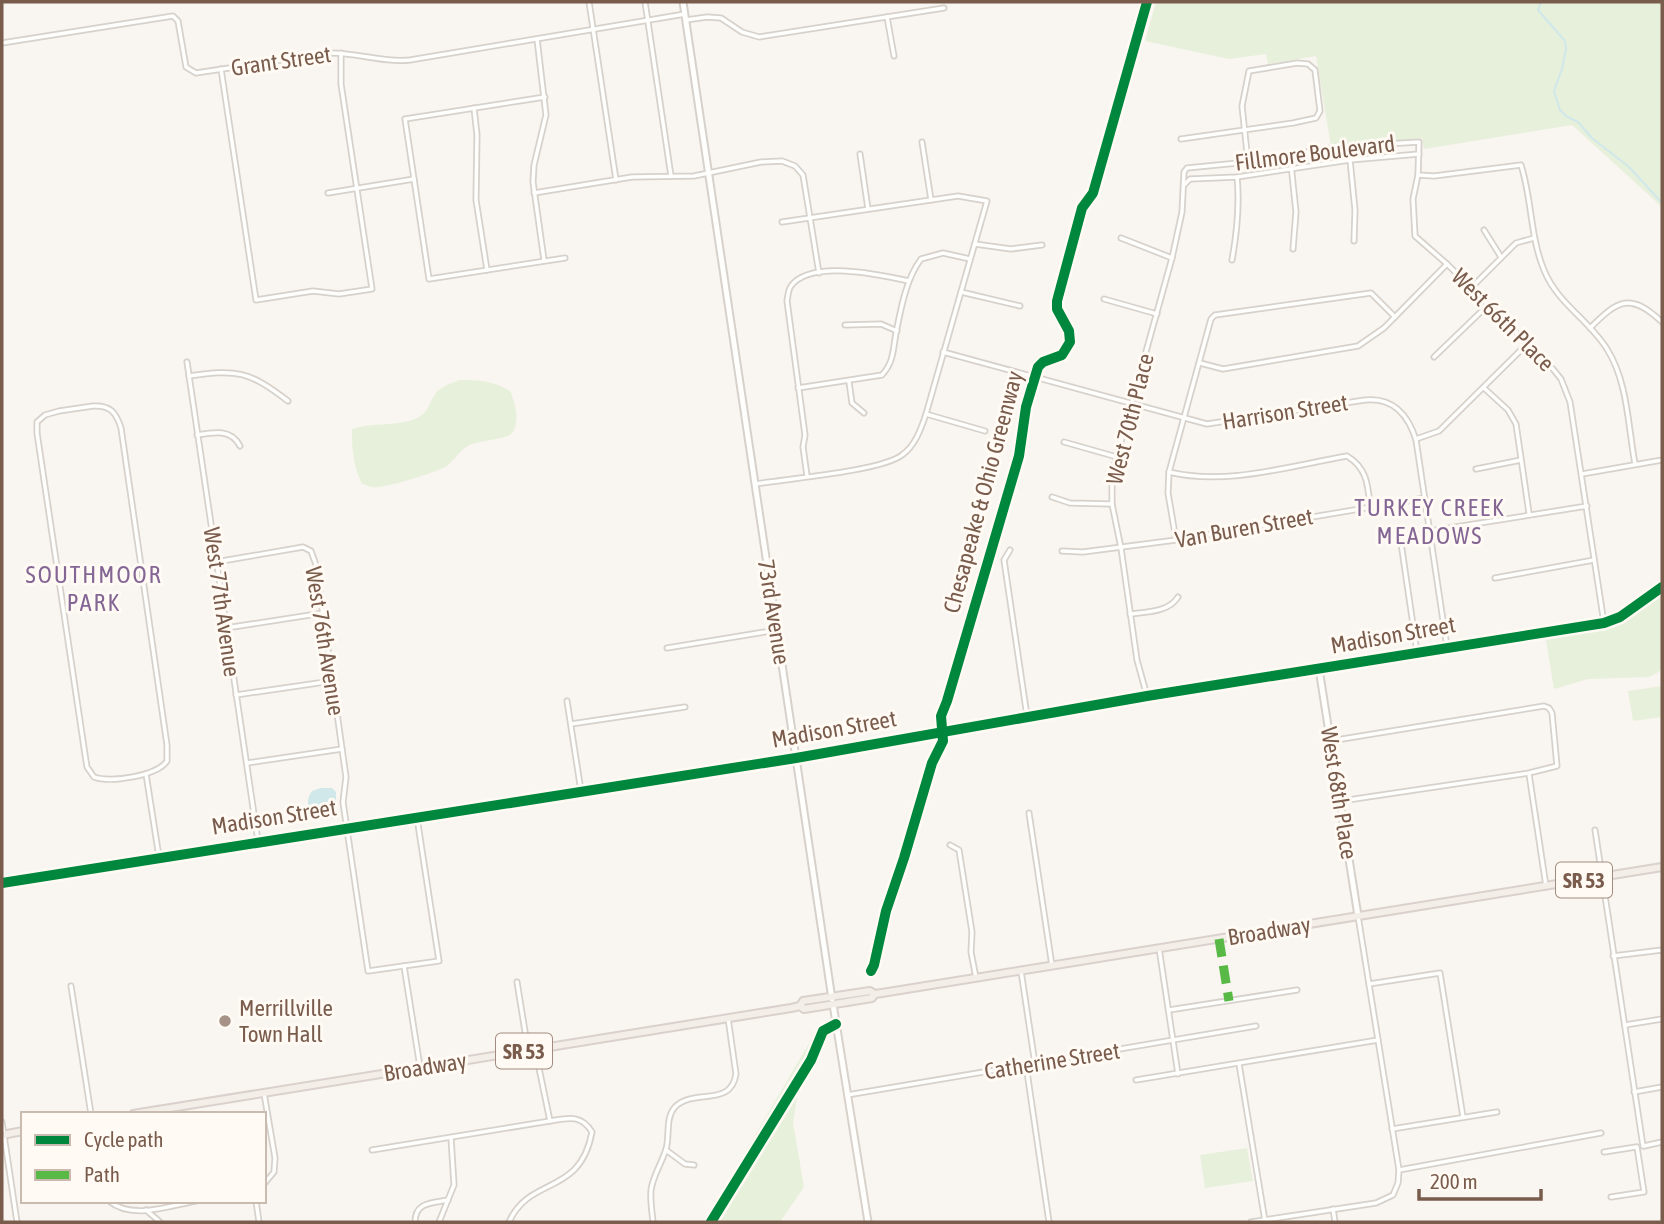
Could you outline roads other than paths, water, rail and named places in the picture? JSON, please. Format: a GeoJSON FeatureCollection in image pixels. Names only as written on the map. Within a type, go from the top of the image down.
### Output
{"type":"FeatureCollection","features":[{"type":"Feature","properties":{"kind":"main road","name":"Broadway"},"geometry":{"type":"LineString","coordinates":[[145,1112],[800,1006],[804,1009],[832,1001],[872,998],[875,994],[1662,867]]}},
{"type":"Feature","properties":{"kind":"main road"},"geometry":{"type":"LineString","coordinates":[[3,1135],[21,1132]]}},
{"type":"Feature","properties":{"kind":"street"},"geometry":{"type":"LineString","coordinates":[[589,2],[616,180]]}},
{"type":"Feature","properties":{"kind":"street"},"geometry":{"type":"LineString","coordinates":[[645,2],[671,176]]}},
{"type":"Feature","properties":{"kind":"street","name":"73rd Avenue"},"geometry":{"type":"LineString","coordinates":[[683,2],[832,1001],[868,1222]]}},
{"type":"Feature","properties":{"kind":"street","name":"Grant Street"},"geometry":{"type":"LineString","coordinates":[[2,43],[170,15],[178,22],[188,69],[196,73],[341,53],[403,60],[648,20],[721,18],[742,32],[759,37],[944,8]]}},
{"type":"Feature","properties":{"kind":"street"},"geometry":{"type":"LineString","coordinates":[[887,17],[894,56]]}},
{"type":"Feature","properties":{"kind":"street"},"geometry":{"type":"LineString","coordinates":[[537,39],[546,120],[533,168],[544,260]]}},
{"type":"Feature","properties":{"kind":"street"},"geometry":{"type":"LineString","coordinates":[[221,69],[256,300],[313,291],[339,293],[372,289],[341,84],[341,53]]}},
{"type":"Feature","properties":{"kind":"street"},"geometry":{"type":"LineString","coordinates":[[1181,139],[1244,131],[1310,121],[1316,118],[1320,111],[1315,70],[1308,64],[1297,63],[1249,71],[1242,106],[1244,131],[1248,162]]}},
{"type":"Feature","properties":{"kind":"street"},"geometry":{"type":"LineString","coordinates":[[545,97],[405,119],[429,279],[565,258]]}},
{"type":"Feature","properties":{"kind":"street"},"geometry":{"type":"LineString","coordinates":[[474,108],[477,135],[476,194],[486,270]]}},
{"type":"Feature","properties":{"kind":"street"},"geometry":{"type":"LineString","coordinates":[[922,142],[931,200]]}},
{"type":"Feature","properties":{"kind":"street","name":"Fillmore Boulevard"},"geometry":{"type":"LineString","coordinates":[[1419,142],[1419,154],[1350,160],[1237,177],[1190,179],[1184,186],[1184,172],[1187,168],[1248,162],[1337,147],[1419,142]]}},
{"type":"Feature","properties":{"kind":"street"},"geometry":{"type":"LineString","coordinates":[[860,153],[868,209]]}},
{"type":"Feature","properties":{"kind":"street","name":"West 66th Place"},"geometry":{"type":"LineString","coordinates":[[1419,154],[1413,199],[1415,236],[1553,369],[1570,402],[1604,623]]}},
{"type":"Feature","properties":{"kind":"street"},"geometry":{"type":"LineString","coordinates":[[1290,155],[1296,212],[1293,249]]}},
{"type":"Feature","properties":{"kind":"street"},"geometry":{"type":"LineString","coordinates":[[1350,160],[1355,210],[1354,240]]}},
{"type":"Feature","properties":{"kind":"street"},"geometry":{"type":"LineString","coordinates":[[534,193],[642,176],[710,174],[761,162],[782,161],[795,166],[803,175],[819,273]]}},
{"type":"Feature","properties":{"kind":"street"},"geometry":{"type":"LineString","coordinates":[[1418,175],[1434,176],[1521,165],[1534,238],[1549,282],[1608,350],[1621,383],[1634,464]]}},
{"type":"Feature","properties":{"kind":"street"},"geometry":{"type":"LineString","coordinates":[[1232,260],[1238,213],[1237,177]]}},
{"type":"Feature","properties":{"kind":"street"},"geometry":{"type":"LineString","coordinates":[[328,193],[414,178]]}},
{"type":"Feature","properties":{"kind":"street","name":"West 70th Place"},"geometry":{"type":"LineString","coordinates":[[1147,696],[1137,660],[1112,504],[1112,474],[1172,258],[1182,212],[1184,186]]}},
{"type":"Feature","properties":{"kind":"street"},"geometry":{"type":"LineString","coordinates":[[755,484],[880,465],[904,454],[912,445],[926,414],[987,201],[958,196],[782,222]]}},
{"type":"Feature","properties":{"kind":"street"},"geometry":{"type":"LineString","coordinates":[[1484,230],[1501,257]]}},
{"type":"Feature","properties":{"kind":"street"},"geometry":{"type":"LineString","coordinates":[[1121,238],[1172,258]]}},
{"type":"Feature","properties":{"kind":"street"},"geometry":{"type":"LineString","coordinates":[[1471,288],[1516,243],[1534,238]]}},
{"type":"Feature","properties":{"kind":"street"},"geometry":{"type":"LineString","coordinates":[[974,244],[1011,249],[1042,245]]}},
{"type":"Feature","properties":{"kind":"street"},"geometry":{"type":"LineString","coordinates":[[798,388],[882,375],[891,364],[909,281],[921,259],[943,253],[970,259]]}},
{"type":"Feature","properties":{"kind":"street"},"geometry":{"type":"LineString","coordinates":[[1199,363],[1223,369],[1358,346],[1368,341],[1395,317],[1447,264]]}},
{"type":"Feature","properties":{"kind":"street"},"geometry":{"type":"LineString","coordinates":[[807,476],[787,301],[790,287],[800,277],[846,270],[909,281]]}},
{"type":"Feature","properties":{"kind":"street"},"geometry":{"type":"LineString","coordinates":[[961,292],[1020,306]]}},
{"type":"Feature","properties":{"kind":"street"},"geometry":{"type":"LineString","coordinates":[[1176,540],[1168,493],[1169,472],[1214,315],[1371,293],[1395,317]]}},
{"type":"Feature","properties":{"kind":"street"},"geometry":{"type":"LineString","coordinates":[[1104,299],[1157,314]]}},
{"type":"Feature","properties":{"kind":"street"},"geometry":{"type":"LineString","coordinates":[[1590,328],[1609,308],[1622,302],[1634,302],[1647,307],[1662,322]]}},
{"type":"Feature","properties":{"kind":"street"},"geometry":{"type":"LineString","coordinates":[[1434,357],[1488,304]]}},
{"type":"Feature","properties":{"kind":"street"},"geometry":{"type":"LineString","coordinates":[[845,325],[881,324],[897,331]]}},
{"type":"Feature","properties":{"kind":"street"},"geometry":{"type":"LineString","coordinates":[[1447,647],[1416,440],[1439,431],[1527,344]]}},
{"type":"Feature","properties":{"kind":"street","name":"Harrison Street"},"geometry":{"type":"LineString","coordinates":[[943,352],[1207,424],[1365,400],[1385,400],[1408,420],[1416,440]]}},
{"type":"Feature","properties":{"kind":"street","name":"West 77th Avenue"},"geometry":{"type":"LineString","coordinates":[[187,362],[258,841]]}},
{"type":"Feature","properties":{"kind":"street"},"geometry":{"type":"LineString","coordinates":[[189,376],[223,371],[240,373],[266,384],[288,401]]}},
{"type":"Feature","properties":{"kind":"street"},"geometry":{"type":"LineString","coordinates":[[849,381],[852,403],[864,413]]}},
{"type":"Feature","properties":{"kind":"street"},"geometry":{"type":"LineString","coordinates":[[1483,388],[1508,410],[1516,424],[1529,513]]}},
{"type":"Feature","properties":{"kind":"street"},"geometry":{"type":"LineString","coordinates":[[104,405],[113,411],[121,428],[168,757],[162,767],[146,774],[108,780],[94,776],[87,767],[37,433],[37,422],[45,415],[104,405]]}},
{"type":"Feature","properties":{"kind":"street"},"geometry":{"type":"LineString","coordinates":[[926,414],[985,431]]}},
{"type":"Feature","properties":{"kind":"street"},"geometry":{"type":"LineString","coordinates":[[197,435],[228,433],[236,438],[240,446]]}},
{"type":"Feature","properties":{"kind":"street"},"geometry":{"type":"LineString","coordinates":[[1064,442],[1117,457]]}},
{"type":"Feature","properties":{"kind":"street"},"geometry":{"type":"LineString","coordinates":[[1169,472],[1191,477],[1219,478],[1347,456],[1367,478],[1370,507]]}},
{"type":"Feature","properties":{"kind":"street"},"geometry":{"type":"LineString","coordinates":[[1476,469],[1521,460]]}},
{"type":"Feature","properties":{"kind":"street"},"geometry":{"type":"LineString","coordinates":[[1582,474],[1662,460]]}},
{"type":"Feature","properties":{"kind":"street"},"geometry":{"type":"LineString","coordinates":[[1052,497],[1070,503],[1112,504]]}},
{"type":"Feature","properties":{"kind":"street","name":"Van Buren Street"},"geometry":{"type":"LineString","coordinates":[[1062,551],[1121,548],[1176,540],[1425,498]]}},
{"type":"Feature","properties":{"kind":"street"},"geometry":{"type":"LineString","coordinates":[[1430,531],[1529,513],[1587,506]]}},
{"type":"Feature","properties":{"kind":"street"},"geometry":{"type":"LineString","coordinates":[[1400,536],[1417,652]]}},
{"type":"Feature","properties":{"kind":"street","name":"West 76th Avenue"},"geometry":{"type":"LineString","coordinates":[[216,562],[303,547],[311,551],[323,613],[346,777],[344,802],[368,971],[404,966]]}},
{"type":"Feature","properties":{"kind":"street"},"geometry":{"type":"LineString","coordinates":[[1010,550],[1004,560],[1027,716]]}},
{"type":"Feature","properties":{"kind":"street"},"geometry":{"type":"LineString","coordinates":[[1494,578],[1594,560]]}},
{"type":"Feature","properties":{"kind":"street","name":"Madison Street"},"geometry":{"type":"LineString","coordinates":[[2,883],[796,758],[1027,716],[1604,623],[1620,617],[1662,587]]}},
{"type":"Feature","properties":{"kind":"street"},"geometry":{"type":"LineString","coordinates":[[1130,614],[1161,609],[1174,604],[1178,597]]}},
{"type":"Feature","properties":{"kind":"street"},"geometry":{"type":"LineString","coordinates":[[226,628],[323,613]]}},
{"type":"Feature","properties":{"kind":"street"},"geometry":{"type":"LineString","coordinates":[[667,648],[777,630]]}},
{"type":"Feature","properties":{"kind":"street","name":"West 68th Place"},"geometry":{"type":"LineString","coordinates":[[1319,669],[1358,916]]}},
{"type":"Feature","properties":{"kind":"street"},"geometry":{"type":"LineString","coordinates":[[236,695],[332,681]]}},
{"type":"Feature","properties":{"kind":"street"},"geometry":{"type":"LineString","coordinates":[[568,701],[581,791]]}},
{"type":"Feature","properties":{"kind":"street"},"geometry":{"type":"LineString","coordinates":[[1330,741],[1544,706],[1549,708],[1554,725],[1557,766],[1529,773],[1340,801]]}},
{"type":"Feature","properties":{"kind":"street"},"geometry":{"type":"LineString","coordinates":[[571,724],[685,707]]}},
{"type":"Feature","properties":{"kind":"street"},"geometry":{"type":"LineString","coordinates":[[246,763],[342,749]]}},
{"type":"Feature","properties":{"kind":"street"},"geometry":{"type":"LineString","coordinates":[[1529,773],[1546,886]]}},
{"type":"Feature","properties":{"kind":"street"},"geometry":{"type":"LineString","coordinates":[[146,774],[159,857]]}},
{"type":"Feature","properties":{"kind":"street"},"geometry":{"type":"LineString","coordinates":[[1029,813],[1052,966]]}},
{"type":"Feature","properties":{"kind":"street"},"geometry":{"type":"LineString","coordinates":[[417,818],[439,961],[404,966],[420,1068]]}},
{"type":"Feature","properties":{"kind":"street"},"geometry":{"type":"LineString","coordinates":[[1595,830],[1643,1146]]}},
{"type":"Feature","properties":{"kind":"street"},"geometry":{"type":"LineString","coordinates":[[950,845],[959,850],[976,978]]}},
{"type":"Feature","properties":{"kind":"street"},"geometry":{"type":"LineString","coordinates":[[1251,1222],[1376,1203],[1393,1195],[1398,1183],[1399,1170],[1358,916]]}},
{"type":"Feature","properties":{"kind":"street"},"geometry":{"type":"LineString","coordinates":[[1159,948],[1178,1074]]}},
{"type":"Feature","properties":{"kind":"street"},"geometry":{"type":"LineString","coordinates":[[1613,956],[1662,950]]}},
{"type":"Feature","properties":{"kind":"street"},"geometry":{"type":"LineString","coordinates":[[1021,971],[1035,1064]]}},
{"type":"Feature","properties":{"kind":"street"},"geometry":{"type":"LineString","coordinates":[[1369,984],[1440,973],[1463,1117]]}},
{"type":"Feature","properties":{"kind":"street"},"geometry":{"type":"LineString","coordinates":[[517,982],[550,1121]]}},
{"type":"Feature","properties":{"kind":"street"},"geometry":{"type":"LineString","coordinates":[[71,986],[91,1112]]}},
{"type":"Feature","properties":{"kind":"street"},"geometry":{"type":"LineString","coordinates":[[1168,1010],[1297,990]]}},
{"type":"Feature","properties":{"kind":"street"},"geometry":{"type":"LineString","coordinates":[[653,1222],[651,1192],[655,1173],[666,1150],[673,1109],[687,1101],[725,1093],[735,1082],[728,1018]]}},
{"type":"Feature","properties":{"kind":"street"},"geometry":{"type":"LineString","coordinates":[[1625,1025],[1662,1019]]}},
{"type":"Feature","properties":{"kind":"street","name":"Catherine Street"},"geometry":{"type":"LineString","coordinates":[[847,1095],[1256,1026]]}},
{"type":"Feature","properties":{"kind":"street"},"geometry":{"type":"LineString","coordinates":[[1136,1080],[1378,1040]]}},
{"type":"Feature","properties":{"kind":"street"},"geometry":{"type":"LineString","coordinates":[[1240,1064],[1265,1221]]}},
{"type":"Feature","properties":{"kind":"street"},"geometry":{"type":"LineString","coordinates":[[1026,1065],[1049,1222]]}},
{"type":"Feature","properties":{"kind":"street"},"geometry":{"type":"LineString","coordinates":[[1634,1092],[1662,1087]]}},
{"type":"Feature","properties":{"kind":"street"},"geometry":{"type":"LineString","coordinates":[[264,1093],[275,1158],[274,1172],[266,1182]]}},
{"type":"Feature","properties":{"kind":"street"},"geometry":{"type":"LineString","coordinates":[[1391,1129],[1497,1112]]}},
{"type":"Feature","properties":{"kind":"street"},"geometry":{"type":"LineString","coordinates":[[372,1150],[575,1117],[586,1123],[592,1132],[581,1163],[565,1179],[521,1202],[509,1222]]}},
{"type":"Feature","properties":{"kind":"street"},"geometry":{"type":"LineString","coordinates":[[2,1122],[17,1222]]}},
{"type":"Feature","properties":{"kind":"street"},"geometry":{"type":"LineString","coordinates":[[1399,1170],[1601,1133]]}},
{"type":"Feature","properties":{"kind":"street"},"geometry":{"type":"LineString","coordinates":[[439,1222],[454,1185],[451,1138]]}},
{"type":"Feature","properties":{"kind":"street"},"geometry":{"type":"LineString","coordinates":[[1604,1152],[1662,1142]]}},
{"type":"Feature","properties":{"kind":"street"},"geometry":{"type":"LineString","coordinates":[[1611,1197],[1644,1192],[1637,1147]]}},
{"type":"Feature","properties":{"kind":"street"},"geometry":{"type":"LineString","coordinates":[[666,1150],[685,1164],[694,1165]]}},
{"type":"Feature","properties":{"kind":"street"},"geometry":{"type":"LineString","coordinates":[[415,1222],[418,1209],[422,1205],[448,1200]]}},
{"type":"Feature","properties":{"kind":"street"},"geometry":{"type":"LineString","coordinates":[[111,1203],[128,1212],[185,1203]]}},
{"type":"Feature","properties":{"kind":"street"},"geometry":{"type":"LineString","coordinates":[[256,1203],[259,1222]]}},
{"type":"Feature","properties":{"kind":"street"},"geometry":{"type":"LineString","coordinates":[[1333,1209],[1335,1222]]}},
{"type":"Feature","properties":{"kind":"street"},"geometry":{"type":"LineString","coordinates":[[146,1210],[160,1222]]}},
{"type":"Feature","properties":{"kind":"water"},"geometry":{"type":"Polygon","coordinates":[[[332,788],[336,792],[336,812],[333,818],[318,820],[309,811],[308,803],[312,791],[332,788]]]}},
{"type":"Feature","properties":{"kind":"waterway"},"geometry":{"type":"LineString","coordinates":[[1541,2],[1538,10],[1565,41],[1562,69],[1554,91],[1560,110],[1578,122],[1592,138],[1629,167],[1662,203]]}},
{"type":"Feature","properties":{"kind":"place","name":"Merrillville Town Hall"},"geometry":{"type":"Point","coordinates":[225,1021]}},
{"type":"Feature","properties":{"kind":"district","name":"TURKEY CREEK MEADOWS"},"geometry":{"type":"Point","coordinates":[1430,521]}},
{"type":"Feature","properties":{"kind":"district","name":"SOUTHMOOR PARK"},"geometry":{"type":"Point","coordinates":[94,588]}}]}
